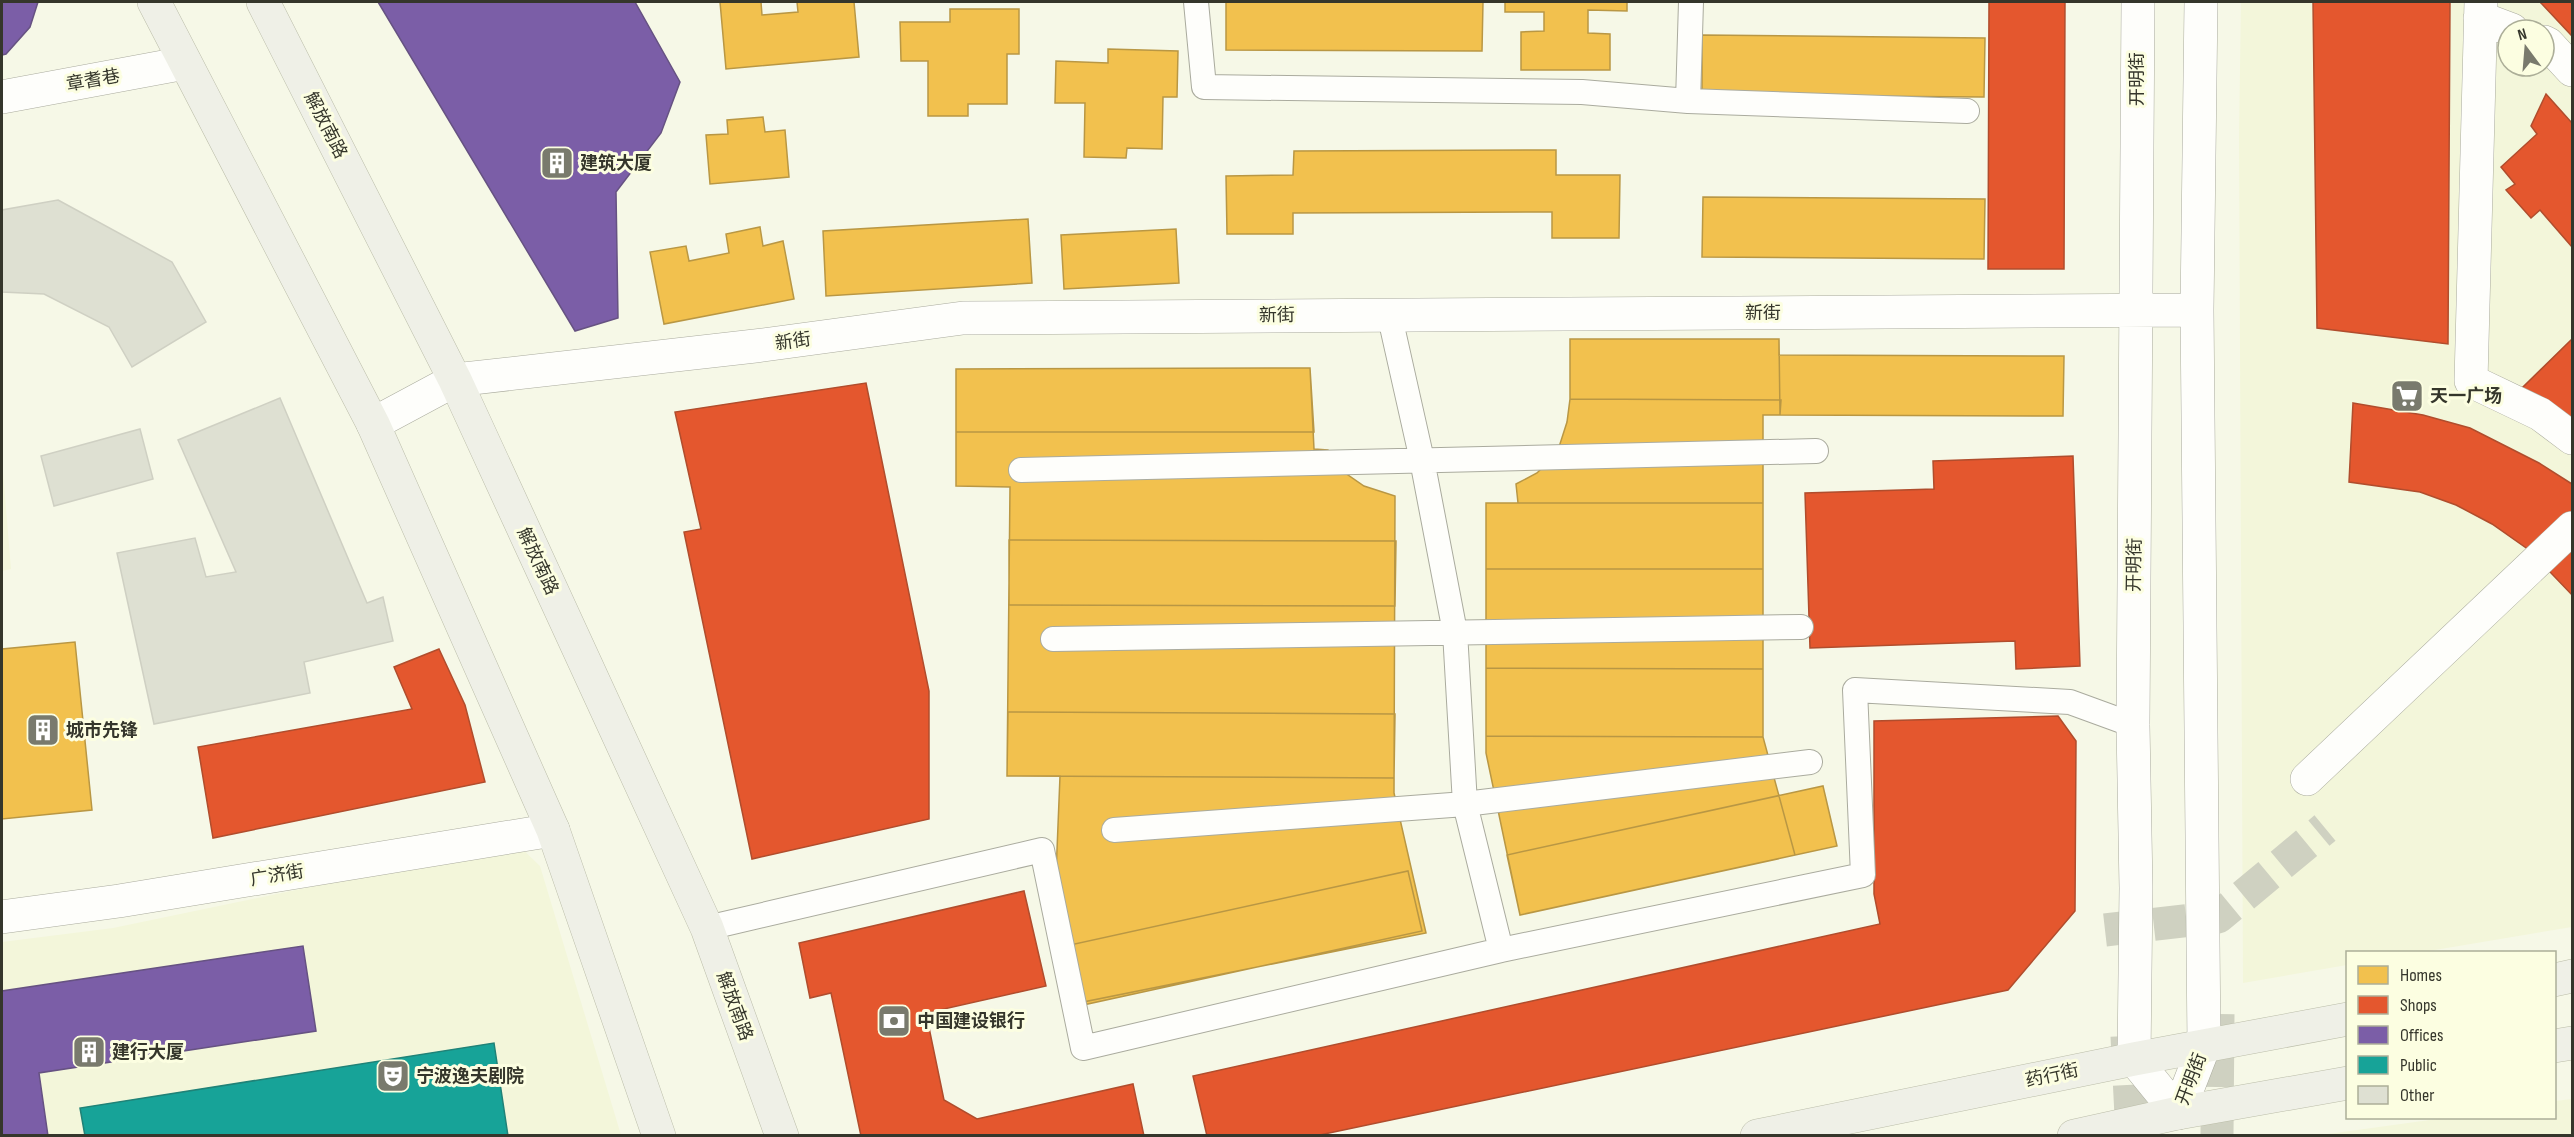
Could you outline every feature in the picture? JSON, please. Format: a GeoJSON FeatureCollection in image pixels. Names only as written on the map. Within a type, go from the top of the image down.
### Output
{"type":"FeatureCollection","features":[{"type":"Feature","properties":{"kind":"main road"},"geometry":{"type":"LineString","coordinates":[[154,2],[373,424],[553,830],[659,1136]]}},
{"type":"Feature","properties":{"kind":"main road","name":"解放南路"},"geometry":{"type":"LineString","coordinates":[[263,2],[455,380],[706,928],[782,1136]]}},
{"type":"Feature","properties":{"kind":"main road"},"geometry":{"type":"LineString","coordinates":[[2556,980],[2572,976]]}},
{"type":"Feature","properties":{"kind":"main road","name":"药行街"},"geometry":{"type":"LineString","coordinates":[[1757,1136],[2134,1059],[2346,1019]]}},
{"type":"Feature","properties":{"kind":"main road"},"geometry":{"type":"LineString","coordinates":[[2556,1046],[2572,1043]]}},
{"type":"Feature","properties":{"kind":"main road"},"geometry":{"type":"LineString","coordinates":[[2074,1136],[2178,1124],[2346,1083]]}},
{"type":"Feature","properties":{"kind":"street","name":"开明街"},"geometry":{"type":"LineString","coordinates":[[2138,2],[2133,725],[2136,888],[2134,1059],[2178,1124]]}},
{"type":"Feature","properties":{"kind":"street","name":"开明街"},"geometry":{"type":"LineString","coordinates":[[2178,1124],[2204,1046],[2197,310],[2201,2]]}},
{"type":"Feature","properties":{"kind":"street"},"geometry":{"type":"LineString","coordinates":[[2480,10],[2496,20]]}},
{"type":"Feature","properties":{"kind":"street"},"geometry":{"type":"LineString","coordinates":[[2480,10],[2471,381],[2540,414],[2572,438]]}},
{"type":"Feature","properties":{"kind":"street"},"geometry":{"type":"LineString","coordinates":[[2556,53],[2572,70]]}},
{"type":"Feature","properties":{"kind":"street","name":"章耆巷"},"geometry":{"type":"LineString","coordinates":[[2,97],[185,63]]}},
{"type":"Feature","properties":{"kind":"street","name":"新街"},"geometry":{"type":"LineString","coordinates":[[373,424],[455,380],[755,346],[963,318],[2197,310]]}},
{"type":"Feature","properties":{"kind":"street"},"geometry":{"type":"LineString","coordinates":[[2307,779],[2572,528]]}},
{"type":"Feature","properties":{"kind":"street","name":"广济街"},"geometry":{"type":"LineString","coordinates":[[2,917],[119,901],[553,830]]}},
{"type":"Feature","properties":{"kind":"lane"},"geometry":{"type":"LineString","coordinates":[[1196,2],[1204,87],[1582,92],[1688,101],[1967,111]]}},
{"type":"Feature","properties":{"kind":"lane"},"geometry":{"type":"LineString","coordinates":[[1688,101],[1691,2]]}},
{"type":"Feature","properties":{"kind":"lane"},"geometry":{"type":"LineString","coordinates":[[1389,314],[1422,460],[1455,632],[1464,804],[1501,950]]}},
{"type":"Feature","properties":{"kind":"lane"},"geometry":{"type":"LineString","coordinates":[[1021,470],[1816,451]]}},
{"type":"Feature","properties":{"kind":"lane"},"geometry":{"type":"LineString","coordinates":[[1053,639],[1801,627]]}},
{"type":"Feature","properties":{"kind":"lane"},"geometry":{"type":"LineString","coordinates":[[706,928],[1042,850],[1083,1048],[1501,950],[1863,875],[1855,690],[2070,702],[2133,725]]}},
{"type":"Feature","properties":{"kind":"lane"},"geometry":{"type":"LineString","coordinates":[[1114,830],[1464,804],[1810,762]]}},
{"type":"Feature","properties":{"kind":"shaded area","name":"天一广场"},"geometry":{"type":"Polygon","coordinates":[[[2241,2],[2572,2],[2572,927],[2429,951],[2346,951],[2346,965],[2243,983],[2239,137],[2241,2]]]}},
{"type":"Feature","properties":{"kind":"shaded area"},"geometry":{"type":"Polygon","coordinates":[[[2,460],[11,569],[2,571],[2,460]]]}},
{"type":"Feature","properties":{"kind":"shaded area"},"geometry":{"type":"Polygon","coordinates":[[[517,844],[540,866],[621,1135],[2,1135],[2,942],[113,928],[517,844]]]}},
{"type":"Feature","properties":{"kind":"shaded area"},"geometry":{"type":"Polygon","coordinates":[[[2572,1099],[2572,1135],[2321,1135],[2437,1119],[2556,1119],[2556,1101],[2572,1099]]]}},
{"type":"Feature","properties":{"kind":"building: Homes"},"geometry":{"type":"Polygon","coordinates":[[[720,2],[761,2],[762,15],[798,12],[797,2],[854,2],[859,57],[726,69],[720,2]]]}},
{"type":"Feature","properties":{"kind":"building: Homes"},"geometry":{"type":"Polygon","coordinates":[[[1226,2],[1483,2],[1482,51],[1226,50],[1226,2]]]}},
{"type":"Feature","properties":{"kind":"building: Homes"},"geometry":{"type":"Polygon","coordinates":[[[1505,2],[1627,2],[1627,11],[1588,10],[1588,33],[1610,34],[1610,70],[1521,70],[1521,32],[1544,31],[1544,12],[1505,12],[1505,2]]]}},
{"type":"Feature","properties":{"kind":"building: Homes"},"geometry":{"type":"Polygon","coordinates":[[[950,9],[1019,9],[1019,54],[1007,54],[1007,104],[968,104],[968,116],[928,116],[928,61],[901,61],[900,22],[950,22],[950,9]]]}},
{"type":"Feature","properties":{"kind":"building: Homes"},"geometry":{"type":"Polygon","coordinates":[[[1702,35],[1985,38],[1984,97],[1702,95],[1702,35]]]}},
{"type":"Feature","properties":{"kind":"building: Homes"},"geometry":{"type":"Polygon","coordinates":[[[1108,49],[1178,51],[1177,97],[1163,97],[1162,149],[1127,148],[1126,158],[1084,157],[1085,103],[1055,103],[1056,61],[1108,63],[1108,49]]]}},
{"type":"Feature","properties":{"kind":"building: Homes"},"geometry":{"type":"Polygon","coordinates":[[[763,117],[765,132],[785,130],[789,177],[710,184],[706,135],[728,134],[727,120],[763,117]]]}},
{"type":"Feature","properties":{"kind":"building: Homes"},"geometry":{"type":"Polygon","coordinates":[[[1556,150],[1556,175],[1620,175],[1619,238],[1552,238],[1552,212],[1293,213],[1293,234],[1227,234],[1226,176],[1293,175],[1294,151],[1556,150]]]}},
{"type":"Feature","properties":{"kind":"building: Homes"},"geometry":{"type":"Polygon","coordinates":[[[1703,197],[1985,199],[1984,259],[1702,257],[1703,197]]]}},
{"type":"Feature","properties":{"kind":"building: Homes"},"geometry":{"type":"Polygon","coordinates":[[[1028,219],[1032,283],[826,296],[823,231],[1028,219]]]}},
{"type":"Feature","properties":{"kind":"building: Homes"},"geometry":{"type":"Polygon","coordinates":[[[760,227],[763,246],[783,241],[794,299],[664,324],[650,252],[686,246],[689,261],[729,253],[726,234],[760,227]]]}},
{"type":"Feature","properties":{"kind":"building: Homes"},"geometry":{"type":"Polygon","coordinates":[[[1176,229],[1179,283],[1064,289],[1061,235],[1176,229]]]}},
{"type":"Feature","properties":{"kind":"building: Homes"},"geometry":{"type":"Polygon","coordinates":[[[1570,339],[1779,339],[1779,355],[2064,356],[2063,416],[1780,415],[1781,400],[1570,399],[1570,339]]]}},
{"type":"Feature","properties":{"kind":"building: Homes"},"geometry":{"type":"Polygon","coordinates":[[[1570,339],[1779,339],[1780,415],[1763,415],[1763,737],[1795,855],[1520,915],[1486,753],[1486,503],[1518,503],[1516,484],[1537,473],[1559,447],[1567,422],[1570,399],[1570,339]]]}},
{"type":"Feature","properties":{"kind":"building: Homes"},"geometry":{"type":"Polygon","coordinates":[[[1310,368],[1314,432],[956,432],[956,369],[1310,368]]]}},
{"type":"Feature","properties":{"kind":"building: Homes"},"geometry":{"type":"Polygon","coordinates":[[[1310,368],[1314,449],[1328,450],[1338,468],[1364,486],[1395,496],[1394,793],[1426,933],[1083,1002],[1056,875],[1060,776],[1007,776],[1010,487],[956,486],[956,369],[1310,368]]]}},
{"type":"Feature","properties":{"kind":"building: Homes"},"geometry":{"type":"Polygon","coordinates":[[[1486,503],[1763,503],[1763,569],[1486,569],[1486,503]]]}},
{"type":"Feature","properties":{"kind":"building: Homes"},"geometry":{"type":"Polygon","coordinates":[[[1009,540],[1396,541],[1395,606],[1009,605],[1009,540]]]}},
{"type":"Feature","properties":{"kind":"building: Homes","name":"城市先锋"},"geometry":{"type":"Polygon","coordinates":[[[75,642],[92,810],[2,819],[2,649],[75,642]]]}},
{"type":"Feature","properties":{"kind":"building: Homes"},"geometry":{"type":"Polygon","coordinates":[[[1486,668],[1763,669],[1763,737],[1486,736],[1486,668]]]}},
{"type":"Feature","properties":{"kind":"building: Homes"},"geometry":{"type":"Polygon","coordinates":[[[1008,712],[1395,714],[1394,778],[1007,776],[1008,712]]]}},
{"type":"Feature","properties":{"kind":"building: Homes"},"geometry":{"type":"Polygon","coordinates":[[[1823,786],[1837,846],[1520,915],[1507,855],[1823,786]]]}},
{"type":"Feature","properties":{"kind":"building: Homes"},"geometry":{"type":"Polygon","coordinates":[[[1408,871],[1422,931],[1083,1005],[1070,945],[1408,871]]]}},
{"type":"Feature","properties":{"kind":"building: Shops"},"geometry":{"type":"Polygon","coordinates":[[[1989,2],[2065,2],[2064,269],[1988,269],[1989,2]]]}},
{"type":"Feature","properties":{"kind":"building: Shops"},"geometry":{"type":"Polygon","coordinates":[[[2313,2],[2450,2],[2448,344],[2317,328],[2313,2]]]}},
{"type":"Feature","properties":{"kind":"building: Shops"},"geometry":{"type":"Polygon","coordinates":[[[2540,2],[2572,2],[2572,36],[2556,18],[2540,2]]]}},
{"type":"Feature","properties":{"kind":"building: Shops"},"geometry":{"type":"Polygon","coordinates":[[[2546,94],[2572,123],[2572,247],[2540,210],[2531,218],[2506,190],[2515,184],[2501,167],[2537,134],[2531,126],[2546,94]]]}},
{"type":"Feature","properties":{"kind":"building: Shops"},"geometry":{"type":"Polygon","coordinates":[[[2572,339],[2572,420],[2522,388],[2572,339]]]}},
{"type":"Feature","properties":{"kind":"building: Shops"},"geometry":{"type":"Polygon","coordinates":[[[866,383],[929,691],[929,819],[752,859],[684,532],[701,529],[675,412],[866,383]]]}},
{"type":"Feature","properties":{"kind":"building: Shops"},"geometry":{"type":"Polygon","coordinates":[[[2353,403],[2423,415],[2470,428],[2539,463],[2572,484],[2572,595],[2529,550],[2492,524],[2456,505],[2420,492],[2349,482],[2353,403]]]}},
{"type":"Feature","properties":{"kind":"building: Shops"},"geometry":{"type":"Polygon","coordinates":[[[2073,456],[2080,666],[2016,669],[2015,641],[1810,648],[1805,493],[1934,489],[1933,461],[2073,456]]]}},
{"type":"Feature","properties":{"kind":"building: Shops"},"geometry":{"type":"Polygon","coordinates":[[[439,649],[465,705],[485,782],[213,838],[198,747],[412,709],[394,667],[439,649]]]}},
{"type":"Feature","properties":{"kind":"building: Shops"},"geometry":{"type":"Polygon","coordinates":[[[2058,716],[2076,741],[2075,911],[2008,990],[1315,1136],[1207,1136],[1193,1076],[1880,924],[1874,894],[1874,721],[2058,716]]]}},
{"type":"Feature","properties":{"kind":"building: Shops"},"geometry":{"type":"Polygon","coordinates":[[[1024,891],[1046,986],[926,1013],[944,1100],[977,1119],[1133,1084],[1144,1136],[861,1136],[831,993],[810,998],[799,943],[1024,891]]]}},
{"type":"Feature","properties":{"kind":"building: Offices"},"geometry":{"type":"Polygon","coordinates":[[[2,2],[38,2],[30,27],[6,54],[2,55],[2,2]]]}},
{"type":"Feature","properties":{"kind":"building: Offices","name":"建筑大厦"},"geometry":{"type":"Polygon","coordinates":[[[378,2],[635,2],[680,82],[661,133],[616,192],[618,318],[575,331],[378,2]]]}},
{"type":"Feature","properties":{"kind":"building: Offices","name":"建行大厦"},"geometry":{"type":"Polygon","coordinates":[[[303,946],[316,1031],[39,1073],[48,1136],[2,1136],[2,991],[303,946]]]}},
{"type":"Feature","properties":{"kind":"building: Public","name":"宁波逸夫剧院"},"geometry":{"type":"Polygon","coordinates":[[[494,1043],[508,1136],[85,1136],[80,1108],[494,1043]]]}},
{"type":"Feature","properties":{"kind":"building: Other"},"geometry":{"type":"Polygon","coordinates":[[[58,200],[172,262],[206,322],[132,367],[109,327],[44,294],[2,292],[2,210],[58,200]]]}},
{"type":"Feature","properties":{"kind":"building: Other"},"geometry":{"type":"Polygon","coordinates":[[[280,398],[367,603],[383,597],[393,641],[304,662],[310,693],[154,724],[117,553],[195,538],[206,577],[236,572],[178,440],[280,398]]]}},
{"type":"Feature","properties":{"kind":"building: Other"},"geometry":{"type":"Polygon","coordinates":[[[140,429],[153,479],[54,506],[41,456],[140,429]]]}},
{"type":"Feature","properties":{"kind":"tunnel"},"geometry":{"type":"LineString","coordinates":[[2105,930],[2218,917],[2325,828]]}},
{"type":"Feature","properties":{"kind":"tunnel"},"geometry":{"type":"LineString","coordinates":[[2217,1136],[2218,1014]]}},
{"type":"Feature","properties":{"kind":"tunnel"},"geometry":{"type":"LineString","coordinates":[[2127,1036],[2132,1136]]}},
{"type":"Feature","properties":{"kind":"place","name":"建筑大厦"},"geometry":{"type":"Point","coordinates":[557,163]}},
{"type":"Feature","properties":{"kind":"place","name":"天一广场"},"geometry":{"type":"Point","coordinates":[2407,396]}},
{"type":"Feature","properties":{"kind":"place","name":"城市先锋"},"geometry":{"type":"Point","coordinates":[43,730]}},
{"type":"Feature","properties":{"kind":"place","name":"中国建设银行"},"geometry":{"type":"Point","coordinates":[894,1021]}},
{"type":"Feature","properties":{"kind":"place","name":"建行大厦"},"geometry":{"type":"Point","coordinates":[89,1052]}},
{"type":"Feature","properties":{"kind":"place","name":"宁波逸夫剧院"},"geometry":{"type":"Point","coordinates":[393,1076]}}]}
